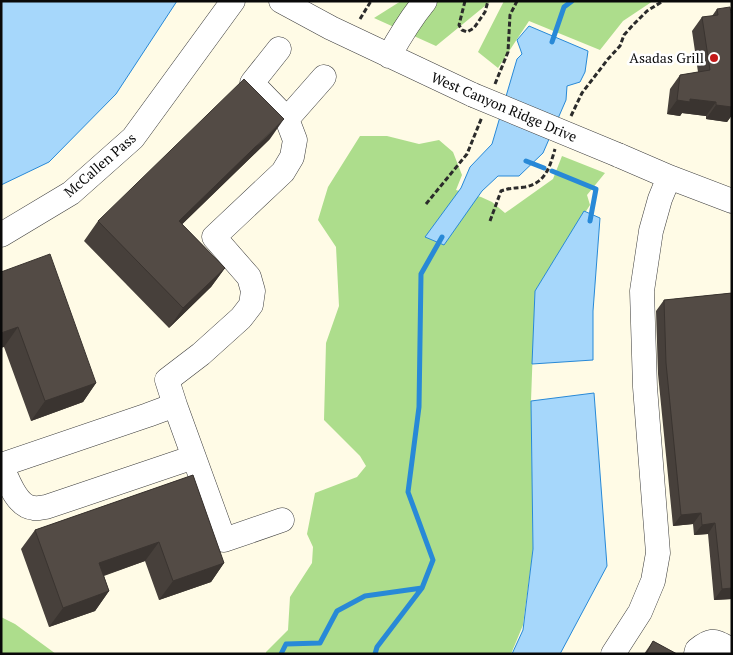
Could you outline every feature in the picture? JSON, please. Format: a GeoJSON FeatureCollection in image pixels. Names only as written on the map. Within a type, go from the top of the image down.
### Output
{"type":"FeatureCollection","features":[{"type":"Feature","properties":{"kind":"street","name":"McCallen Pass"},"geometry":{"type":"LineString","coordinates":[[1,236],[71,193],[133,138],[233,1]]}},
{"type":"Feature","properties":{"kind":"street","name":"West Canyon Ridge Drive"},"geometry":{"type":"LineString","coordinates":[[281,1],[331,28],[473,95],[669,177],[732,200]]}},
{"type":"Feature","properties":{"kind":"street"},"geometry":{"type":"LineString","coordinates":[[389,56],[411,20],[426,1]]}},
{"type":"Feature","properties":{"kind":"street"},"geometry":{"type":"LineString","coordinates":[[279,49],[252,83],[287,119],[295,140],[292,157],[284,172],[214,237],[249,277],[253,290],[251,305],[241,318],[201,354],[167,380],[224,540],[282,520]]}},
{"type":"Feature","properties":{"kind":"street"},"geometry":{"type":"LineString","coordinates":[[287,119],[324,77]]}},
{"type":"Feature","properties":{"kind":"street"},"geometry":{"type":"LineString","coordinates":[[613,654],[640,612],[653,581],[658,553],[645,387],[642,290],[651,231],[660,199],[669,177]]}},
{"type":"Feature","properties":{"kind":"street"},"geometry":{"type":"LineString","coordinates":[[175,405],[1,465],[16,496],[24,505],[34,508],[46,507],[194,457]]}},
{"type":"Feature","properties":{"kind":"street"},"geometry":{"type":"LineString","coordinates":[[696,654],[696,650],[706,642],[714,641],[732,650]]}},
{"type":"Feature","properties":{"kind":"path"},"geometry":{"type":"LineString","coordinates":[[360,19],[370,1]]}},
{"type":"Feature","properties":{"kind":"path"},"geometry":{"type":"LineString","coordinates":[[465,1],[459,25],[466,32],[474,28],[485,12],[488,1]]}},
{"type":"Feature","properties":{"kind":"path"},"geometry":{"type":"LineString","coordinates":[[570,119],[582,93],[620,46],[624,35],[647,12],[663,1]]}},
{"type":"Feature","properties":{"kind":"path"},"geometry":{"type":"LineString","coordinates":[[490,221],[501,191],[515,187],[526,187],[537,182],[548,170],[557,144]]}},
{"type":"Feature","properties":{"kind":"green space"},"geometry":{"type":"Polygon","coordinates":[[[401,1],[491,1],[436,46],[374,18],[401,1]]]}},
{"type":"Feature","properties":{"kind":"green space"},"geometry":{"type":"Polygon","coordinates":[[[504,1],[653,1],[623,21],[600,50],[529,21],[498,68],[478,52],[504,1]]]}},
{"type":"Feature","properties":{"kind":"green space"},"geometry":{"type":"Polygon","coordinates":[[[360,136],[387,136],[419,144],[439,140],[453,152],[462,175],[456,190],[492,202],[505,213],[553,179],[562,156],[605,173],[587,195],[590,205],[535,291],[531,401],[533,549],[523,625],[511,654],[266,654],[288,630],[290,597],[312,563],[313,547],[307,534],[315,493],[357,477],[366,466],[360,456],[324,420],[326,343],[339,306],[336,247],[318,220],[328,187],[360,136]]]}},
{"type":"Feature","properties":{"kind":"green space"},"geometry":{"type":"Polygon","coordinates":[[[1,617],[15,624],[56,654],[1,654],[1,617]]]}},
{"type":"Feature","properties":{"kind":"water"},"geometry":{"type":"Polygon","coordinates":[[[1,1],[177,1],[116,94],[49,162],[1,185],[1,1]]]}},
{"type":"Feature","properties":{"kind":"water"},"geometry":{"type":"Polygon","coordinates":[[[529,26],[588,51],[585,72],[580,82],[567,86],[566,100],[543,153],[519,176],[498,176],[482,191],[444,245],[425,237],[461,188],[470,167],[492,144],[517,59],[522,54],[517,40],[529,26]]]}},
{"type":"Feature","properties":{"kind":"water"},"geometry":{"type":"Polygon","coordinates":[[[584,211],[600,218],[593,311],[593,360],[532,364],[535,291],[584,211]]]}},
{"type":"Feature","properties":{"kind":"water"},"geometry":{"type":"Polygon","coordinates":[[[594,393],[607,566],[560,654],[512,654],[523,630],[533,549],[531,401],[594,393]]]}},
{"type":"Feature","properties":{"kind":"building","name":"Asadas Grill"},"geometry":{"type":"Polygon","coordinates":[[[730,7],[732,13],[732,107],[716,105],[716,102],[690,99],[690,102],[677,100],[680,75],[710,70],[702,17],[718,15],[717,9],[730,7]]]}},
{"type":"Feature","properties":{"kind":"building"},"geometry":{"type":"Polygon","coordinates":[[[244,79],[284,119],[179,221],[225,268],[183,308],[98,221],[244,79]]]}},
{"type":"Feature","properties":{"kind":"building"},"geometry":{"type":"Polygon","coordinates":[[[50,254],[96,383],[45,401],[18,327],[1,333],[1,272],[50,254]]]}},
{"type":"Feature","properties":{"kind":"building"},"geometry":{"type":"Polygon","coordinates":[[[732,293],[732,588],[722,589],[715,523],[702,525],[701,513],[681,515],[666,363],[664,300],[732,293]]]}},
{"type":"Feature","properties":{"kind":"building"},"geometry":{"type":"Polygon","coordinates":[[[193,475],[224,563],[173,581],[159,542],[99,563],[109,591],[63,608],[35,530],[193,475]]]}},
{"type":"Feature","properties":{"kind":"building"},"geometry":{"type":"Polygon","coordinates":[[[653,641],[677,654],[646,654],[653,641]]]}},
{"type":"Feature","properties":{"kind":"waterway"},"geometry":{"type":"LineString","coordinates":[[552,42],[564,7],[572,1]]}},
{"type":"Feature","properties":{"kind":"waterway"},"geometry":{"type":"LineString","coordinates":[[526,161],[544,168]]}},
{"type":"Feature","properties":{"kind":"waterway"},"geometry":{"type":"LineString","coordinates":[[552,171],[596,189],[590,221]]}},
{"type":"Feature","properties":{"kind":"waterway"},"geometry":{"type":"LineString","coordinates":[[375,654],[377,647],[422,588],[433,560],[408,492],[419,407],[421,274],[442,237]]}},
{"type":"Feature","properties":{"kind":"waterway"},"geometry":{"type":"LineString","coordinates":[[281,654],[286,644],[320,643],[337,611],[365,596],[422,588]]}},
{"type":"Feature","properties":{"kind":"place","name":"Asadas Grill"},"geometry":{"type":"Point","coordinates":[714,58]}}]}
